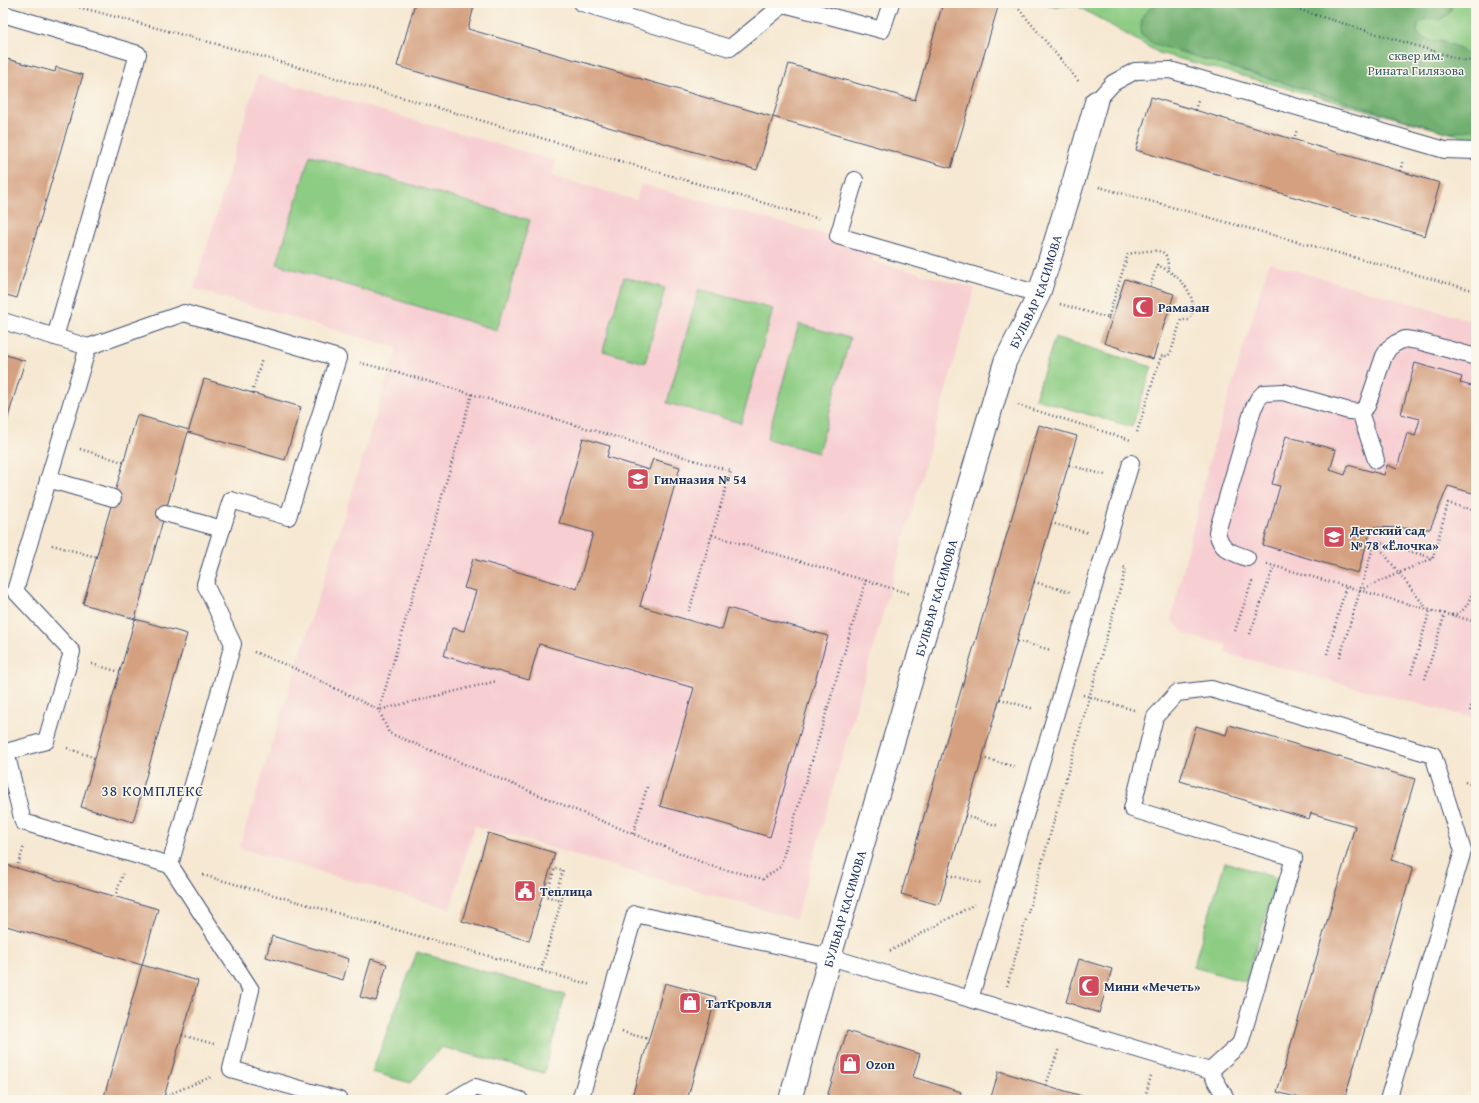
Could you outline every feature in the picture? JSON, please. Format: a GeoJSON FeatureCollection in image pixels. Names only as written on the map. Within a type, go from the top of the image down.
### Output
{"type":"FeatureCollection","features":[{"type":"Feature","properties":{"kind":"street","name":"БУЛЬВАР КАСИМОВА"},"geometry":{"type":"LineString","coordinates":[[790,1100],[830,957],[1005,362],[1040,294],[1096,102]]}},
{"type":"Feature","properties":{"kind":"lane"},"geometry":{"type":"LineString","coordinates":[[582,3],[730,48],[784,4],[882,30],[890,3]]}},
{"type":"Feature","properties":{"kind":"lane"},"geometry":{"type":"LineString","coordinates":[[3,14],[138,54],[55,337]]}},
{"type":"Feature","properties":{"kind":"lane"},"geometry":{"type":"LineString","coordinates":[[1096,102],[1114,83],[1135,71],[1170,70],[1445,150],[1476,151]]}},
{"type":"Feature","properties":{"kind":"lane"},"geometry":{"type":"LineString","coordinates":[[855,180],[838,236],[1040,294]]}},
{"type":"Feature","properties":{"kind":"lane"},"geometry":{"type":"LineString","coordinates":[[3,321],[88,347],[184,313],[338,358],[288,517],[231,500],[205,584],[233,644],[170,865]]}},
{"type":"Feature","properties":{"kind":"lane"},"geometry":{"type":"LineString","coordinates":[[1253,560],[1225,549],[1219,541],[1217,532],[1253,409],[1258,399],[1264,393],[1284,392],[1349,411],[1360,412],[1367,406],[1384,356],[1389,348],[1396,343],[1405,339],[1418,341],[1476,357]]}},
{"type":"Feature","properties":{"kind":"lane"},"geometry":{"type":"LineString","coordinates":[[88,347],[15,591],[72,652],[46,740],[4,752],[23,822],[170,865],[251,990],[231,1068],[293,1094],[339,1100]]}},
{"type":"Feature","properties":{"kind":"lane"},"geometry":{"type":"LineString","coordinates":[[1360,412],[1376,460]]}},
{"type":"Feature","properties":{"kind":"lane"},"geometry":{"type":"LineString","coordinates":[[970,999],[1131,463]]}},
{"type":"Feature","properties":{"kind":"lane"},"geometry":{"type":"LineString","coordinates":[[48,480],[113,498]]}},
{"type":"Feature","properties":{"kind":"lane"},"geometry":{"type":"LineString","coordinates":[[165,513],[222,529]]}},
{"type":"Feature","properties":{"kind":"lane"},"geometry":{"type":"LineString","coordinates":[[1210,1071],[1240,1044],[1294,858],[1132,809],[1155,716],[1177,693],[1211,689],[1433,755],[1463,851],[1388,1100]]}},
{"type":"Feature","properties":{"kind":"lane"},"geometry":{"type":"LineString","coordinates":[[580,1100],[635,914],[830,957],[1210,1071],[1227,1100]]}},
{"type":"Feature","properties":{"kind":"lane"},"geometry":{"type":"LineString","coordinates":[[453,1100],[475,1087],[520,1100]]}},
{"type":"Feature","properties":{"kind":"path"},"geometry":{"type":"LineString","coordinates":[[64,3],[246,52],[841,226]]}},
{"type":"Feature","properties":{"kind":"path"},"geometry":{"type":"LineString","coordinates":[[1014,3],[1096,102]]}},
{"type":"Feature","properties":{"kind":"path"},"geometry":{"type":"LineString","coordinates":[[1276,3],[1459,59],[1476,62]]}},
{"type":"Feature","properties":{"kind":"path"},"geometry":{"type":"LineString","coordinates":[[1074,180],[1476,292]]}},
{"type":"Feature","properties":{"kind":"path"},"geometry":{"type":"LineString","coordinates":[[1108,318],[1128,254],[1152,251],[1165,253],[1167,256],[1168,269]]}},
{"type":"Feature","properties":{"kind":"path"},"geometry":{"type":"LineString","coordinates":[[1138,432],[1161,356],[1168,356],[1171,352],[1181,320],[1188,320],[1192,310],[1192,303],[1186,288],[1168,269],[1157,265],[1151,284]]}},
{"type":"Feature","properties":{"kind":"path"},"geometry":{"type":"LineString","coordinates":[[1062,305],[1112,319]]}},
{"type":"Feature","properties":{"kind":"path"},"geometry":{"type":"LineString","coordinates":[[252,393],[268,338]]}},
{"type":"Feature","properties":{"kind":"path"},"geometry":{"type":"LineString","coordinates":[[338,358],[390,370],[731,471],[689,611]]}},
{"type":"Feature","properties":{"kind":"path"},"geometry":{"type":"LineString","coordinates":[[472,394],[379,710],[389,733],[711,866],[763,878],[780,867],[866,580]]}},
{"type":"Feature","properties":{"kind":"path"},"geometry":{"type":"LineString","coordinates":[[994,398],[1138,442],[1131,463]]}},
{"type":"Feature","properties":{"kind":"path"},"geometry":{"type":"LineString","coordinates":[[59,442],[123,462]]}},
{"type":"Feature","properties":{"kind":"path"},"geometry":{"type":"LineString","coordinates":[[1069,465],[1126,482]]}},
{"type":"Feature","properties":{"kind":"path"},"geometry":{"type":"LineString","coordinates":[[1433,558],[1448,503],[1476,511]]}},
{"type":"Feature","properties":{"kind":"path"},"geometry":{"type":"LineString","coordinates":[[1052,523],[1108,539]]}},
{"type":"Feature","properties":{"kind":"path"},"geometry":{"type":"LineString","coordinates":[[712,535],[890,588]]}},
{"type":"Feature","properties":{"kind":"path"},"geometry":{"type":"LineString","coordinates":[[30,540],[96,557]]}},
{"type":"Feature","properties":{"kind":"path"},"geometry":{"type":"LineString","coordinates":[[1375,542],[1433,558]]}},
{"type":"Feature","properties":{"kind":"path"},"geometry":{"type":"LineString","coordinates":[[1375,542],[1429,610]]}},
{"type":"Feature","properties":{"kind":"path"},"geometry":{"type":"LineString","coordinates":[[1340,657],[1359,590],[1375,542]]}},
{"type":"Feature","properties":{"kind":"path"},"geometry":{"type":"LineString","coordinates":[[1359,590],[1433,558]]}},
{"type":"Feature","properties":{"kind":"path"},"geometry":{"type":"LineString","coordinates":[[1235,631],[1253,560],[1476,622]]}},
{"type":"Feature","properties":{"kind":"path"},"geometry":{"type":"LineString","coordinates":[[1000,1008],[1126,568],[1102,561]]}},
{"type":"Feature","properties":{"kind":"path"},"geometry":{"type":"LineString","coordinates":[[1250,634],[1274,566]]}},
{"type":"Feature","properties":{"kind":"path"},"geometry":{"type":"LineString","coordinates":[[1451,615],[1466,608],[1475,585],[1476,578]]}},
{"type":"Feature","properties":{"kind":"path"},"geometry":{"type":"LineString","coordinates":[[1034,582],[1091,598]]}},
{"type":"Feature","properties":{"kind":"path"},"geometry":{"type":"LineString","coordinates":[[1327,654],[1346,587]]}},
{"type":"Feature","properties":{"kind":"path"},"geometry":{"type":"LineString","coordinates":[[1411,674],[1429,610]]}},
{"type":"Feature","properties":{"kind":"path"},"geometry":{"type":"LineString","coordinates":[[1425,678],[1444,613]]}},
{"type":"Feature","properties":{"kind":"path"},"geometry":{"type":"LineString","coordinates":[[1017,640],[1073,656]]}},
{"type":"Feature","properties":{"kind":"path"},"geometry":{"type":"LineString","coordinates":[[233,644],[296,669],[379,710],[497,681]]}},
{"type":"Feature","properties":{"kind":"path"},"geometry":{"type":"LineString","coordinates":[[70,658],[120,672]]}},
{"type":"Feature","properties":{"kind":"path"},"geometry":{"type":"LineString","coordinates":[[1470,711],[1476,689]]}},
{"type":"Feature","properties":{"kind":"path"},"geometry":{"type":"LineString","coordinates":[[1063,690],[1155,716]]}},
{"type":"Feature","properties":{"kind":"path"},"geometry":{"type":"LineString","coordinates":[[1000,699],[1055,716]]}},
{"type":"Feature","properties":{"kind":"path"},"geometry":{"type":"LineString","coordinates":[[46,740],[95,758]]}},
{"type":"Feature","properties":{"kind":"path"},"geometry":{"type":"LineString","coordinates":[[982,758],[1038,774]]}},
{"type":"Feature","properties":{"kind":"path"},"geometry":{"type":"LineString","coordinates":[[633,834],[648,784]]}},
{"type":"Feature","properties":{"kind":"path"},"geometry":{"type":"LineString","coordinates":[[965,816],[1020,832]]}},
{"type":"Feature","properties":{"kind":"path"},"geometry":{"type":"LineString","coordinates":[[170,865],[613,991]]}},
{"type":"Feature","properties":{"kind":"path"},"geometry":{"type":"LineString","coordinates":[[541,970],[564,892],[557,890],[563,870],[555,868],[546,896]]}},
{"type":"Feature","properties":{"kind":"path"},"geometry":{"type":"LineString","coordinates":[[948,875],[1003,889]]}},
{"type":"Feature","properties":{"kind":"path"},"geometry":{"type":"LineString","coordinates":[[861,966],[1003,889]]}},
{"type":"Feature","properties":{"kind":"path"},"geometry":{"type":"LineString","coordinates":[[542,895],[561,901]]}},
{"type":"Feature","properties":{"kind":"path"},"geometry":{"type":"LineString","coordinates":[[602,1026],[649,1039]]}},
{"type":"Feature","properties":{"kind":"path"},"geometry":{"type":"LineString","coordinates":[[1046,1085],[1066,1027]]}},
{"type":"Feature","properties":{"kind":"path"},"geometry":{"type":"LineString","coordinates":[[182,1036],[236,1050]]}},
{"type":"Feature","properties":{"kind":"path"},"geometry":{"type":"LineString","coordinates":[[165,1096],[231,1068]]}},
{"type":"Feature","properties":{"kind":"shaded area","name":"Гимназия № 54"},"geometry":{"type":"Polygon","coordinates":[[[258,75],[556,161],[552,176],[636,200],[641,184],[874,248],[872,261],[975,288],[796,919],[475,826],[450,909],[239,848],[397,348],[194,289],[258,75]]]}},
{"type":"Feature","properties":{"kind":"shaded area","name":"Детский сад № 78 «Ёлочка»"},"geometry":{"type":"Polygon","coordinates":[[[1269,263],[1476,322],[1476,719],[1225,653],[1227,645],[1186,635],[1171,620],[1211,454],[1269,263]]]}},
{"type":"Feature","properties":{"kind":"green space"},"geometry":{"type":"Polygon","coordinates":[[[1045,3],[1076,3],[1075,5],[1054,7],[1045,3]]]}},
{"type":"Feature","properties":{"kind":"green space","name":"сквер им. Рината Гилязова"},"geometry":{"type":"Polygon","coordinates":[[[1072,3],[1476,3],[1476,139],[1159,53],[1072,3]]]}},
{"type":"Feature","properties":{"kind":"green space","name":"сквер им. Рината Гилязова"},"geometry":{"type":"Polygon","coordinates":[[[1158,3],[1453,3],[1449,14],[1439,20],[1429,18],[1419,22],[1417,33],[1433,41],[1453,45],[1476,61],[1476,129],[1450,133],[1154,44],[1141,35],[1141,24],[1145,13],[1158,3]]]}},
{"type":"Feature","properties":{"kind":"green space"},"geometry":{"type":"Polygon","coordinates":[[[310,155],[530,220],[497,330],[277,264],[310,155]]]}},
{"type":"Feature","properties":{"kind":"green space"},"geometry":{"type":"Polygon","coordinates":[[[624,277],[665,288],[645,363],[603,351],[624,277]]]}},
{"type":"Feature","properties":{"kind":"green space"},"geometry":{"type":"Polygon","coordinates":[[[699,289],[773,309],[741,423],[667,403],[699,289]]]}},
{"type":"Feature","properties":{"kind":"green space"},"geometry":{"type":"Polygon","coordinates":[[[799,324],[850,338],[818,453],[767,439],[799,324]]]}},
{"type":"Feature","properties":{"kind":"green space"},"geometry":{"type":"Polygon","coordinates":[[[1055,337],[1152,367],[1132,427],[1035,399],[1055,337]]]}},
{"type":"Feature","properties":{"kind":"green space"},"geometry":{"type":"Polygon","coordinates":[[[1225,862],[1277,878],[1246,982],[1193,967],[1225,862]]]}},
{"type":"Feature","properties":{"kind":"green space"},"geometry":{"type":"Polygon","coordinates":[[[417,952],[565,995],[544,1073],[441,1047],[411,1083],[372,1072],[417,952]]]}},
{"type":"Feature","properties":{"kind":"building"},"geometry":{"type":"Polygon","coordinates":[[[415,3],[475,3],[468,29],[773,117],[757,170],[397,66],[415,3]]]}},
{"type":"Feature","properties":{"kind":"building"},"geometry":{"type":"Polygon","coordinates":[[[943,3],[984,3],[998,7],[951,168],[773,117],[789,64],[915,100],[943,3]]]}},
{"type":"Feature","properties":{"kind":"building"},"geometry":{"type":"Polygon","coordinates":[[[3,58],[55,72],[56,67],[83,75],[17,298],[3,294],[3,58]]]}},
{"type":"Feature","properties":{"kind":"building"},"geometry":{"type":"Polygon","coordinates":[[[1151,97],[1440,183],[1425,236],[1136,150],[1151,97]]]}},
{"type":"Feature","properties":{"kind":"building","name":"Рамазан"},"geometry":{"type":"Polygon","coordinates":[[[1125,279],[1174,294],[1153,359],[1104,343],[1125,279]]]}},
{"type":"Feature","properties":{"kind":"building"},"geometry":{"type":"Polygon","coordinates":[[[3,354],[25,361],[3,433],[3,354]]]}},
{"type":"Feature","properties":{"kind":"building"},"geometry":{"type":"Polygon","coordinates":[[[1415,363],[1462,377],[1460,383],[1476,387],[1476,494],[1448,486],[1430,529],[1372,527],[1358,573],[1263,545],[1280,486],[1272,484],[1286,436],[1336,450],[1330,470],[1345,475],[1348,465],[1384,475],[1387,465],[1397,469],[1407,433],[1415,436],[1420,419],[1401,414],[1415,363]]]}},
{"type":"Feature","properties":{"kind":"building"},"geometry":{"type":"Polygon","coordinates":[[[204,379],[301,407],[285,460],[188,432],[135,619],[83,604],[137,415],[189,430],[204,379]]]}},
{"type":"Feature","properties":{"kind":"building"},"geometry":{"type":"Polygon","coordinates":[[[1039,425],[1077,436],[939,905],[901,894],[1039,425]]]}},
{"type":"Feature","properties":{"kind":"building"},"geometry":{"type":"Polygon","coordinates":[[[583,438],[610,446],[607,457],[649,470],[653,459],[680,467],[640,606],[722,630],[728,608],[828,636],[770,837],[660,806],[694,688],[539,644],[529,680],[444,656],[452,628],[464,631],[476,591],[464,588],[473,559],[577,589],[593,533],[559,523],[583,438]]]}},
{"type":"Feature","properties":{"kind":"building"},"geometry":{"type":"Polygon","coordinates":[[[135,619],[187,634],[133,822],[81,807],[135,619]]]}},
{"type":"Feature","properties":{"kind":"building"},"geometry":{"type":"Polygon","coordinates":[[[1229,725],[1415,779],[1391,860],[1413,867],[1344,1100],[1306,1100],[1277,1092],[1355,826],[1311,813],[1309,819],[1180,781],[1196,726],[1226,735],[1229,725]]]}},
{"type":"Feature","properties":{"kind":"building"},"geometry":{"type":"Polygon","coordinates":[[[488,833],[555,853],[529,941],[462,921],[488,833]]]}},
{"type":"Feature","properties":{"kind":"building"},"geometry":{"type":"Polygon","coordinates":[[[3,864],[158,909],[142,965],[3,925],[3,864]]]}},
{"type":"Feature","properties":{"kind":"building"},"geometry":{"type":"Polygon","coordinates":[[[272,936],[349,959],[343,980],[266,957],[272,936]]]}},
{"type":"Feature","properties":{"kind":"building"},"geometry":{"type":"Polygon","coordinates":[[[371,959],[387,964],[376,1001],[360,997],[371,959]]]}},
{"type":"Feature","properties":{"kind":"building","name":"Мини «Мечеть»"},"geometry":{"type":"Polygon","coordinates":[[[1079,959],[1112,969],[1099,1013],[1066,1002],[1079,959]]]}},
{"type":"Feature","properties":{"kind":"building"},"geometry":{"type":"Polygon","coordinates":[[[142,965],[198,981],[163,1100],[103,1100],[142,965]]]}},
{"type":"Feature","properties":{"kind":"building"},"geometry":{"type":"Polygon","coordinates":[[[665,983],[716,997],[687,1100],[631,1100],[665,983]]]}},
{"type":"Feature","properties":{"kind":"building"},"geometry":{"type":"Polygon","coordinates":[[[847,1031],[920,1054],[913,1077],[961,1092],[958,1100],[826,1100],[847,1031]]]}},
{"type":"Feature","properties":{"kind":"building"},"geometry":{"type":"Polygon","coordinates":[[[999,1071],[1095,1100],[990,1100],[999,1071]]]}},
{"type":"Feature","properties":{"kind":"place","name":"Рамазан"},"geometry":{"type":"Point","coordinates":[1143,307]}},
{"type":"Feature","properties":{"kind":"place","name":"Гимназия № 54"},"geometry":{"type":"Point","coordinates":[638,479]}},
{"type":"Feature","properties":{"kind":"place","name":"Детский сад № 78 «Ёлочка»"},"geometry":{"type":"Point","coordinates":[1334,537]}},
{"type":"Feature","properties":{"kind":"place","name":"Теплица"},"geometry":{"type":"Point","coordinates":[525,891]}},
{"type":"Feature","properties":{"kind":"place","name":"Мини «Мечеть»"},"geometry":{"type":"Point","coordinates":[1089,986]}},
{"type":"Feature","properties":{"kind":"place","name":"ТатКровля"},"geometry":{"type":"Point","coordinates":[690,1003]}},
{"type":"Feature","properties":{"kind":"place","name":"Ozon"},"geometry":{"type":"Point","coordinates":[850,1064]}},
{"type":"Feature","properties":{"kind":"district","name":"38 КОМПЛЕКС"},"geometry":{"type":"Point","coordinates":[153,790]}}]}
